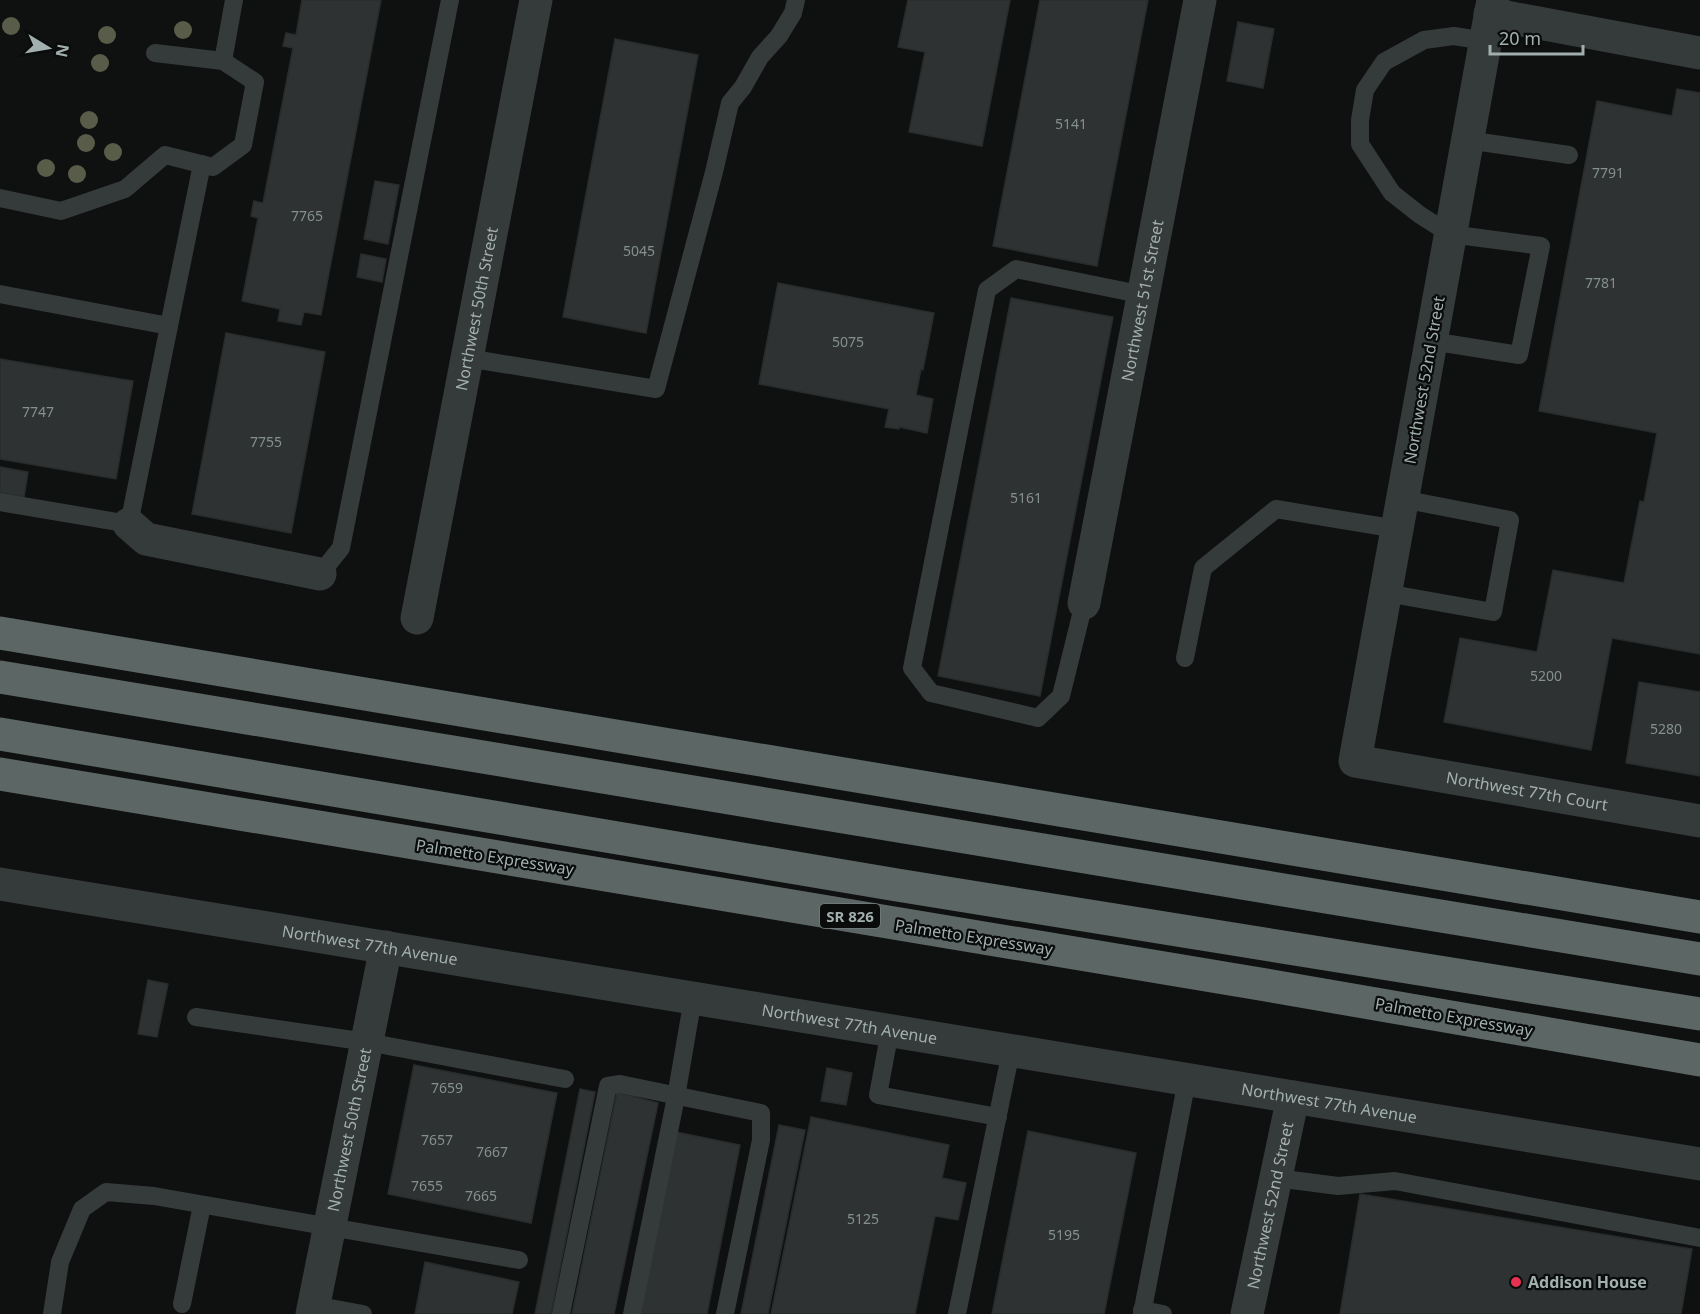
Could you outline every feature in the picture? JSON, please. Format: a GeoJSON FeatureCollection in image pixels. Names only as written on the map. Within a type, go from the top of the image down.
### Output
{"type":"FeatureCollection","features":[{"type":"Feature","properties":{"kind":"highway"},"geometry":{"type":"LineString","coordinates":[[0,633],[1700,916]]}},
{"type":"Feature","properties":{"kind":"highway"},"geometry":{"type":"LineString","coordinates":[[0,677],[1700,959]]}},
{"type":"Feature","properties":{"kind":"highway"},"geometry":{"type":"LineString","coordinates":[[0,734],[873,881],[1700,1014]]}},
{"type":"Feature","properties":{"kind":"highway","name":"Palmetto Expressway"},"geometry":{"type":"LineString","coordinates":[[0,774],[1266,985],[1700,1060]]}},
{"type":"Feature","properties":{"kind":"street","name":"Northwest 50th Street"},"geometry":{"type":"LineString","coordinates":[[417,618],[536,0]]}},
{"type":"Feature","properties":{"kind":"street","name":"Northwest 51st Street"},"geometry":{"type":"LineString","coordinates":[[1084,603],[1200,0]]}},
{"type":"Feature","properties":{"kind":"street"},"geometry":{"type":"LineString","coordinates":[[1489,18],[1700,53]]}},
{"type":"Feature","properties":{"kind":"street","name":"Northwest 52nd Street"},"geometry":{"type":"LineString","coordinates":[[1355,761],[1489,18]]}},
{"type":"Feature","properties":{"kind":"street"},"geometry":{"type":"LineString","coordinates":[[129,524],[146,539],[320,574]]}},
{"type":"Feature","properties":{"kind":"street","name":"Northwest 77th Court"},"geometry":{"type":"LineString","coordinates":[[1355,761],[1700,821]]}},
{"type":"Feature","properties":{"kind":"street","name":"Northwest 77th Avenue"},"geometry":{"type":"LineString","coordinates":[[0,884],[1700,1164]]}},
{"type":"Feature","properties":{"kind":"street","name":"Northwest 50th Street"},"geometry":{"type":"LineString","coordinates":[[313,1310],[386,948]]}},
{"type":"Feature","properties":{"kind":"street","name":"Northwest 52nd Street"},"geometry":{"type":"LineString","coordinates":[[1247,1314],[1293,1097]]}},
{"type":"Feature","properties":{"kind":"lane"},"geometry":{"type":"LineString","coordinates":[[223,61],[234,0]]}},
{"type":"Feature","properties":{"kind":"lane"},"geometry":{"type":"LineString","coordinates":[[320,574],[341,548],[450,0]]}},
{"type":"Feature","properties":{"kind":"lane"},"geometry":{"type":"LineString","coordinates":[[467,358],[656,389],[730,103],[743,87],[760,57],[779,36],[793,13],[796,0]]}},
{"type":"Feature","properties":{"kind":"lane"},"geometry":{"type":"LineString","coordinates":[[1431,341],[1519,355],[1541,246],[1450,234],[1420,215],[1392,193],[1360,144],[1360,120],[1365,90],[1384,62],[1424,40],[1454,36],[1489,18]]}},
{"type":"Feature","properties":{"kind":"lane"},"geometry":{"type":"LineString","coordinates":[[0,198],[61,211],[125,189],[165,155],[213,166],[243,145],[255,81],[223,61],[155,53]]}},
{"type":"Feature","properties":{"kind":"lane"},"geometry":{"type":"LineString","coordinates":[[1467,140],[1569,155]]}},
{"type":"Feature","properties":{"kind":"lane"},"geometry":{"type":"LineString","coordinates":[[0,502],[129,524],[202,164]]}},
{"type":"Feature","properties":{"kind":"lane"},"geometry":{"type":"LineString","coordinates":[[1084,603],[1061,696],[1038,718],[931,693],[912,668],[987,290],[1016,269],[1144,295]]}},
{"type":"Feature","properties":{"kind":"lane"},"geometry":{"type":"LineString","coordinates":[[0,294],[169,326]]}},
{"type":"Feature","properties":{"kind":"lane"},"geometry":{"type":"LineString","coordinates":[[1185,658],[1203,568],[1276,510],[1510,520],[1493,612],[1386,593]]}},
{"type":"Feature","properties":{"kind":"lane"},"geometry":{"type":"LineString","coordinates":[[632,1314],[676,1096],[693,998]]}},
{"type":"Feature","properties":{"kind":"lane"},"geometry":{"type":"LineString","coordinates":[[196,1017],[367,1042],[565,1079]]}},
{"type":"Feature","properties":{"kind":"lane"},"geometry":{"type":"LineString","coordinates":[[890,1031],[878,1095],[998,1117]]}},
{"type":"Feature","properties":{"kind":"lane"},"geometry":{"type":"LineString","coordinates":[[957,1314],[1011,1051]]}},
{"type":"Feature","properties":{"kind":"lane"},"geometry":{"type":"LineString","coordinates":[[1163,1314],[1142,1312],[1187,1080]]}},
{"type":"Feature","properties":{"kind":"lane"},"geometry":{"type":"LineString","coordinates":[[561,1314],[608,1086],[620,1084],[761,1113],[761,1140],[724,1314]]}},
{"type":"Feature","properties":{"kind":"lane"},"geometry":{"type":"LineString","coordinates":[[1276,1178],[1338,1186],[1395,1181],[1700,1239]]}},
{"type":"Feature","properties":{"kind":"lane"},"geometry":{"type":"LineString","coordinates":[[52,1314],[60,1262],[82,1209],[106,1192],[154,1196],[519,1260]]}},
{"type":"Feature","properties":{"kind":"lane"},"geometry":{"type":"LineString","coordinates":[[182,1304],[202,1205]]}},
{"type":"Feature","properties":{"kind":"lane"},"geometry":{"type":"LineString","coordinates":[[313,1310],[363,1314]]}},
{"type":"Feature","properties":{"kind":"building"},"geometry":{"type":"Polygon","coordinates":[[[302,0],[381,0],[321,315],[304,312],[301,325],[278,321],[280,309],[242,301],[258,218],[251,216],[254,201],[263,203],[293,48],[283,46],[286,33],[296,35],[302,0]]]}},
{"type":"Feature","properties":{"kind":"building"},"geometry":{"type":"Polygon","coordinates":[[[908,0],[1010,0],[982,146],[909,132],[925,52],[898,47],[908,0]]]}},
{"type":"Feature","properties":{"kind":"building"},"geometry":{"type":"Polygon","coordinates":[[[1040,0],[1148,0],[1097,266],[993,246],[1040,0]]]}},
{"type":"Feature","properties":{"kind":"building"},"geometry":{"type":"Polygon","coordinates":[[[1238,22],[1274,29],[1263,88],[1227,81],[1238,22]]]}},
{"type":"Feature","properties":{"kind":"building"},"geometry":{"type":"Polygon","coordinates":[[[615,39],[698,55],[646,333],[563,317],[615,39]]]}},
{"type":"Feature","properties":{"kind":"building"},"geometry":{"type":"Polygon","coordinates":[[[1677,89],[1700,93],[1700,654],[1612,638],[1591,750],[1444,722],[1460,638],[1537,652],[1553,570],[1624,583],[1640,501],[1644,502],[1657,433],[1539,411],[1597,101],[1672,116],[1677,89]]]}},
{"type":"Feature","properties":{"kind":"building"},"geometry":{"type":"Polygon","coordinates":[[[375,181],[399,185],[388,244],[364,239],[375,181]]]}},
{"type":"Feature","properties":{"kind":"building"},"geometry":{"type":"Polygon","coordinates":[[[361,254],[386,259],[382,282],[357,277],[361,254]]]}},
{"type":"Feature","properties":{"kind":"building"},"geometry":{"type":"Polygon","coordinates":[[[778,283],[934,313],[916,395],[933,399],[927,433],[899,427],[899,429],[885,427],[889,409],[759,384],[778,283]]]}},
{"type":"Feature","properties":{"kind":"building"},"geometry":{"type":"Polygon","coordinates":[[[1011,298],[1113,317],[1040,696],[938,676],[1011,298]]]}},
{"type":"Feature","properties":{"kind":"building"},"geometry":{"type":"Polygon","coordinates":[[[226,333],[325,352],[291,533],[192,514],[226,333]]]}},
{"type":"Feature","properties":{"kind":"building"},"geometry":{"type":"Polygon","coordinates":[[[0,359],[133,381],[116,479],[0,459],[0,359]]]}},
{"type":"Feature","properties":{"kind":"building"},"geometry":{"type":"Polygon","coordinates":[[[0,467],[28,472],[24,497],[0,493],[0,467]]]}},
{"type":"Feature","properties":{"kind":"building"},"geometry":{"type":"Polygon","coordinates":[[[1639,682],[1700,692],[1700,776],[1626,763],[1639,682]]]}},
{"type":"Feature","properties":{"kind":"building"},"geometry":{"type":"Polygon","coordinates":[[[148,980],[168,984],[157,1037],[138,1034],[148,980]]]}},
{"type":"Feature","properties":{"kind":"building"},"geometry":{"type":"Polygon","coordinates":[[[414,1065],[557,1093],[531,1223],[388,1194],[414,1065]]]}},
{"type":"Feature","properties":{"kind":"building"},"geometry":{"type":"Polygon","coordinates":[[[827,1068],[852,1073],[846,1105],[821,1101],[827,1068]]]}},
{"type":"Feature","properties":{"kind":"building"},"geometry":{"type":"Polygon","coordinates":[[[580,1089],[595,1092],[551,1314],[535,1314],[580,1089]]]}},
{"type":"Feature","properties":{"kind":"building"},"geometry":{"type":"Polygon","coordinates":[[[617,1092],[658,1103],[614,1314],[572,1314],[617,1092]]]}},
{"type":"Feature","properties":{"kind":"building"},"geometry":{"type":"Polygon","coordinates":[[[811,1117],[949,1145],[942,1178],[966,1183],[958,1220],[935,1216],[915,1314],[771,1314],[811,1117]]]}},
{"type":"Feature","properties":{"kind":"building"},"geometry":{"type":"Polygon","coordinates":[[[779,1125],[805,1130],[768,1314],[741,1314],[779,1125]]]}},
{"type":"Feature","properties":{"kind":"building"},"geometry":{"type":"Polygon","coordinates":[[[1028,1131],[1136,1153],[1104,1314],[992,1314],[1028,1131]]]}},
{"type":"Feature","properties":{"kind":"building"},"geometry":{"type":"Polygon","coordinates":[[[676,1132],[740,1145],[707,1314],[640,1314],[676,1132]]]}},
{"type":"Feature","properties":{"kind":"building","name":"Addison House"},"geometry":{"type":"Polygon","coordinates":[[[1360,1194],[1692,1249],[1681,1314],[1340,1314],[1360,1194]]]}},
{"type":"Feature","properties":{"kind":"building"},"geometry":{"type":"Polygon","coordinates":[[[425,1262],[519,1282],[512,1314],[415,1314],[425,1262]]]}},
{"type":"Feature","properties":{"kind":"place","name":"Addison House"},"geometry":{"type":"Point","coordinates":[1516,1282]}}]}
